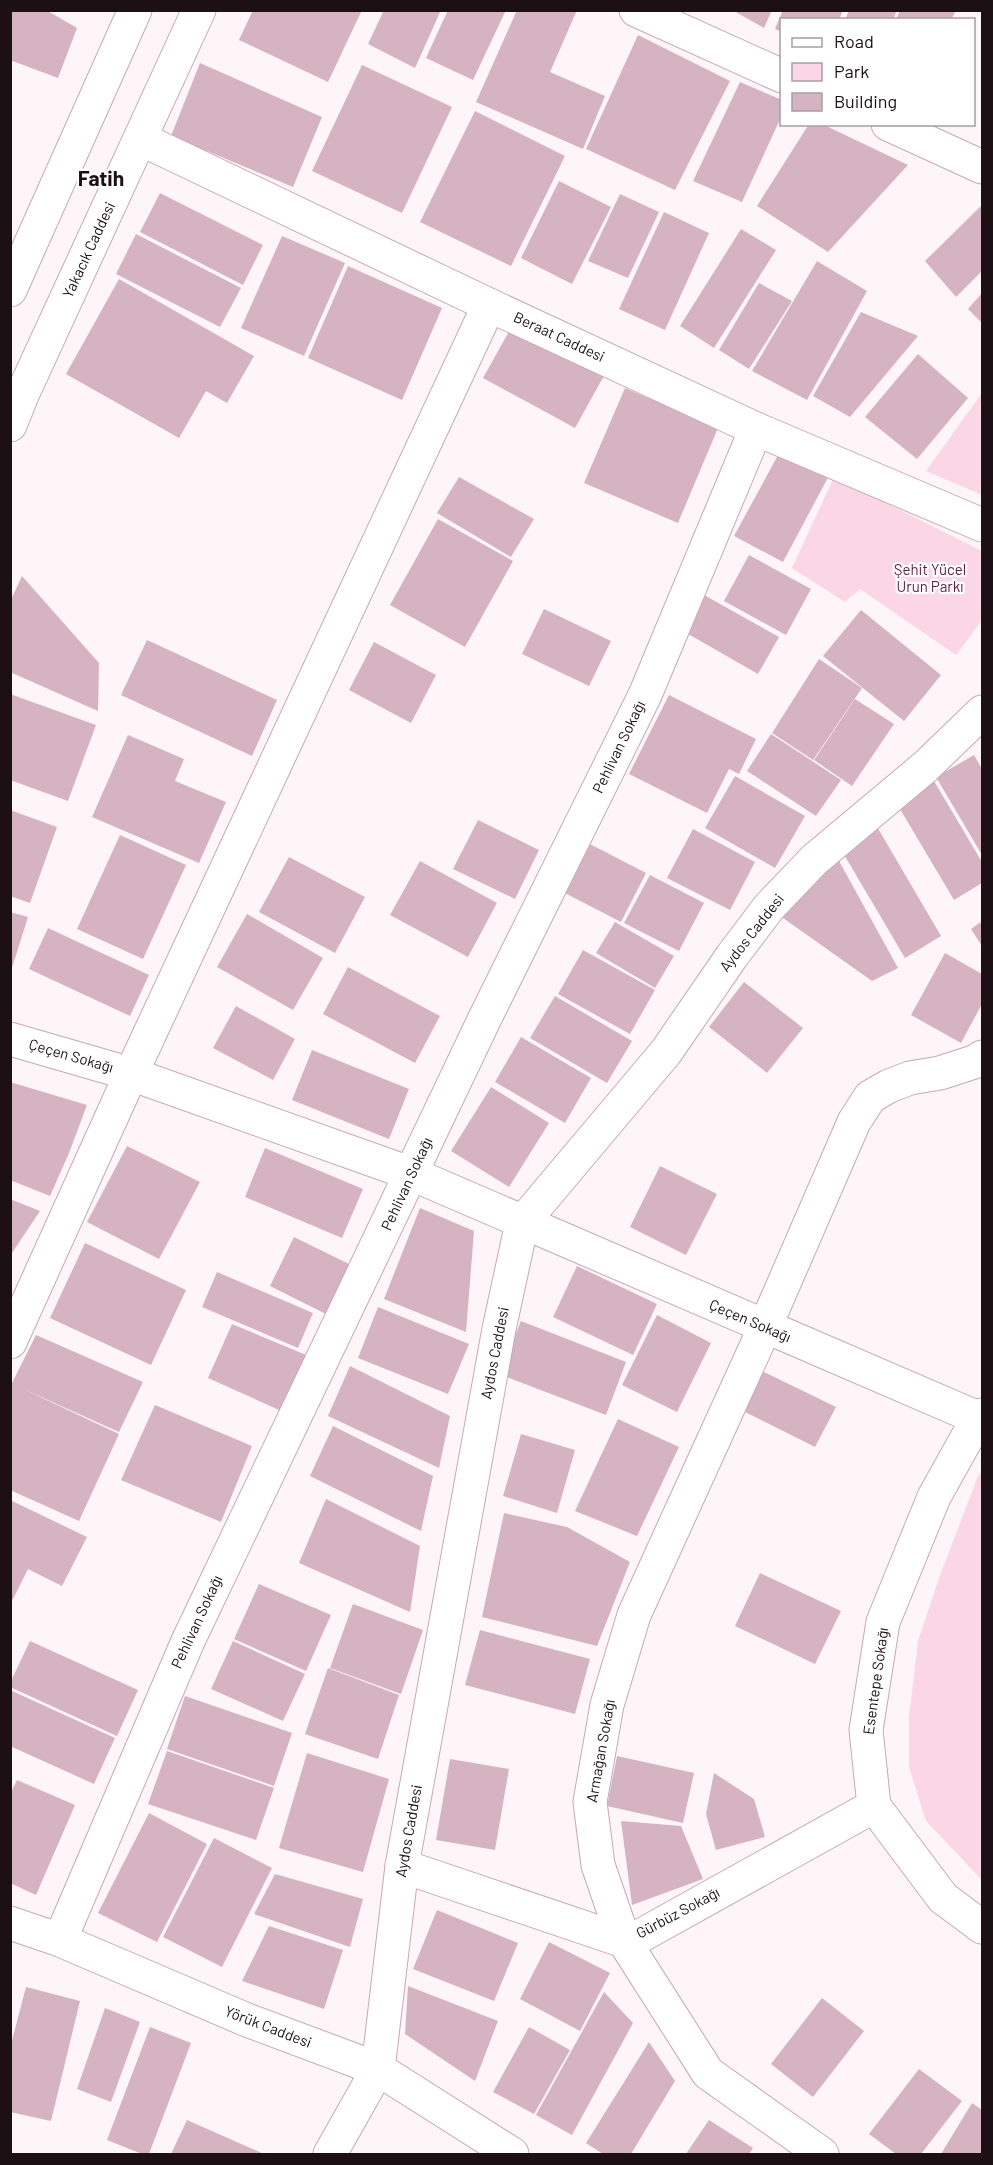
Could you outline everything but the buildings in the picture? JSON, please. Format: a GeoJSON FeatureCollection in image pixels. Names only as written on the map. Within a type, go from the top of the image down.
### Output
{"type":"FeatureCollection","features":[{"type":"Feature","properties":{"kind":"street"},"geometry":{"type":"LineString","coordinates":[[10,290],[135,10]]}},
{"type":"Feature","properties":{"kind":"street","name":"Yakacık Caddesi"},"geometry":{"type":"LineString","coordinates":[[10,425],[16,392],[141,138],[200,10]]}},
{"type":"Feature","properties":{"kind":"street"},"geometry":{"type":"LineString","coordinates":[[636,10],[780,75]]}},
{"type":"Feature","properties":{"kind":"street"},"geometry":{"type":"LineString","coordinates":[[892,126],[982,168]]}},
{"type":"Feature","properties":{"kind":"street","name":"Beraat Caddesi"},"geometry":{"type":"LineString","coordinates":[[141,138],[489,305],[756,429],[982,525]]}},
{"type":"Feature","properties":{"kind":"street"},"geometry":{"type":"LineString","coordinates":[[10,1342],[131,1074],[489,305]]}},
{"type":"Feature","properties":{"kind":"street","name":"Pehlivan Sokağı"},"geometry":{"type":"LineString","coordinates":[[60,1940],[188,1641],[485,1018],[645,695],[756,429]]}},
{"type":"Feature","properties":{"kind":"street","name":"Aydos Caddesi"},"geometry":{"type":"LineString","coordinates":[[330,2154],[378,2068],[402,1866],[499,1329],[522,1223],[666,1052],[769,907],[814,860],[925,767],[982,712]]}},
{"type":"Feature","properties":{"kind":"street","name":"Çeçen Sokağı"},"geometry":{"type":"LineString","coordinates":[[10,1039],[131,1074],[412,1174],[765,1327],[980,1417]]}},
{"type":"Feature","properties":{"kind":"street","name":"Armağan Sokağı"},"geometry":{"type":"LineString","coordinates":[[822,2154],[708,2073],[624,1941],[598,1865],[590,1802],[607,1705],[634,1615],[765,1327],[854,1122],[870,1097],[889,1086],[910,1078],[940,1073],[982,1057]]}},
{"type":"Feature","properties":{"kind":"street","name":"Esentepe Sokağı"},"geometry":{"type":"LineString","coordinates":[[874,1806],[866,1730],[883,1622],[934,1497],[980,1417]]}},
{"type":"Feature","properties":{"kind":"street"},"geometry":{"type":"LineString","coordinates":[[874,1806],[943,1898],[982,1927]]}},
{"type":"Feature","properties":{"kind":"street","name":"Gürbüz Sokağı"},"geometry":{"type":"LineString","coordinates":[[402,1866],[624,1941],[642,1935],[874,1806]]}},
{"type":"Feature","properties":{"kind":"street","name":"Yörük Caddesi"},"geometry":{"type":"LineString","coordinates":[[10,1923],[60,1940],[247,2020],[378,2068],[512,2154]]}},
{"type":"Feature","properties":{"kind":"green space"},"geometry":{"type":"Polygon","coordinates":[[[982,393],[982,495],[926,471],[982,393]]]}},
{"type":"Feature","properties":{"kind":"green space","name":"Şehit Yücel Urun Parkı"},"geometry":{"type":"Polygon","coordinates":[[[834,477],[982,551],[982,620],[956,655],[860,589],[845,602],[792,568],[834,477]]]}},
{"type":"Feature","properties":{"kind":"green space"},"geometry":{"type":"Polygon","coordinates":[[[982,1471],[982,1880],[926,1821],[909,1767],[909,1717],[918,1641],[939,1578],[978,1476],[982,1471]]]}},
{"type":"Feature","properties":{"kind":"district","name":"Fatih"},"geometry":{"type":"Point","coordinates":[101,179]}}]}
